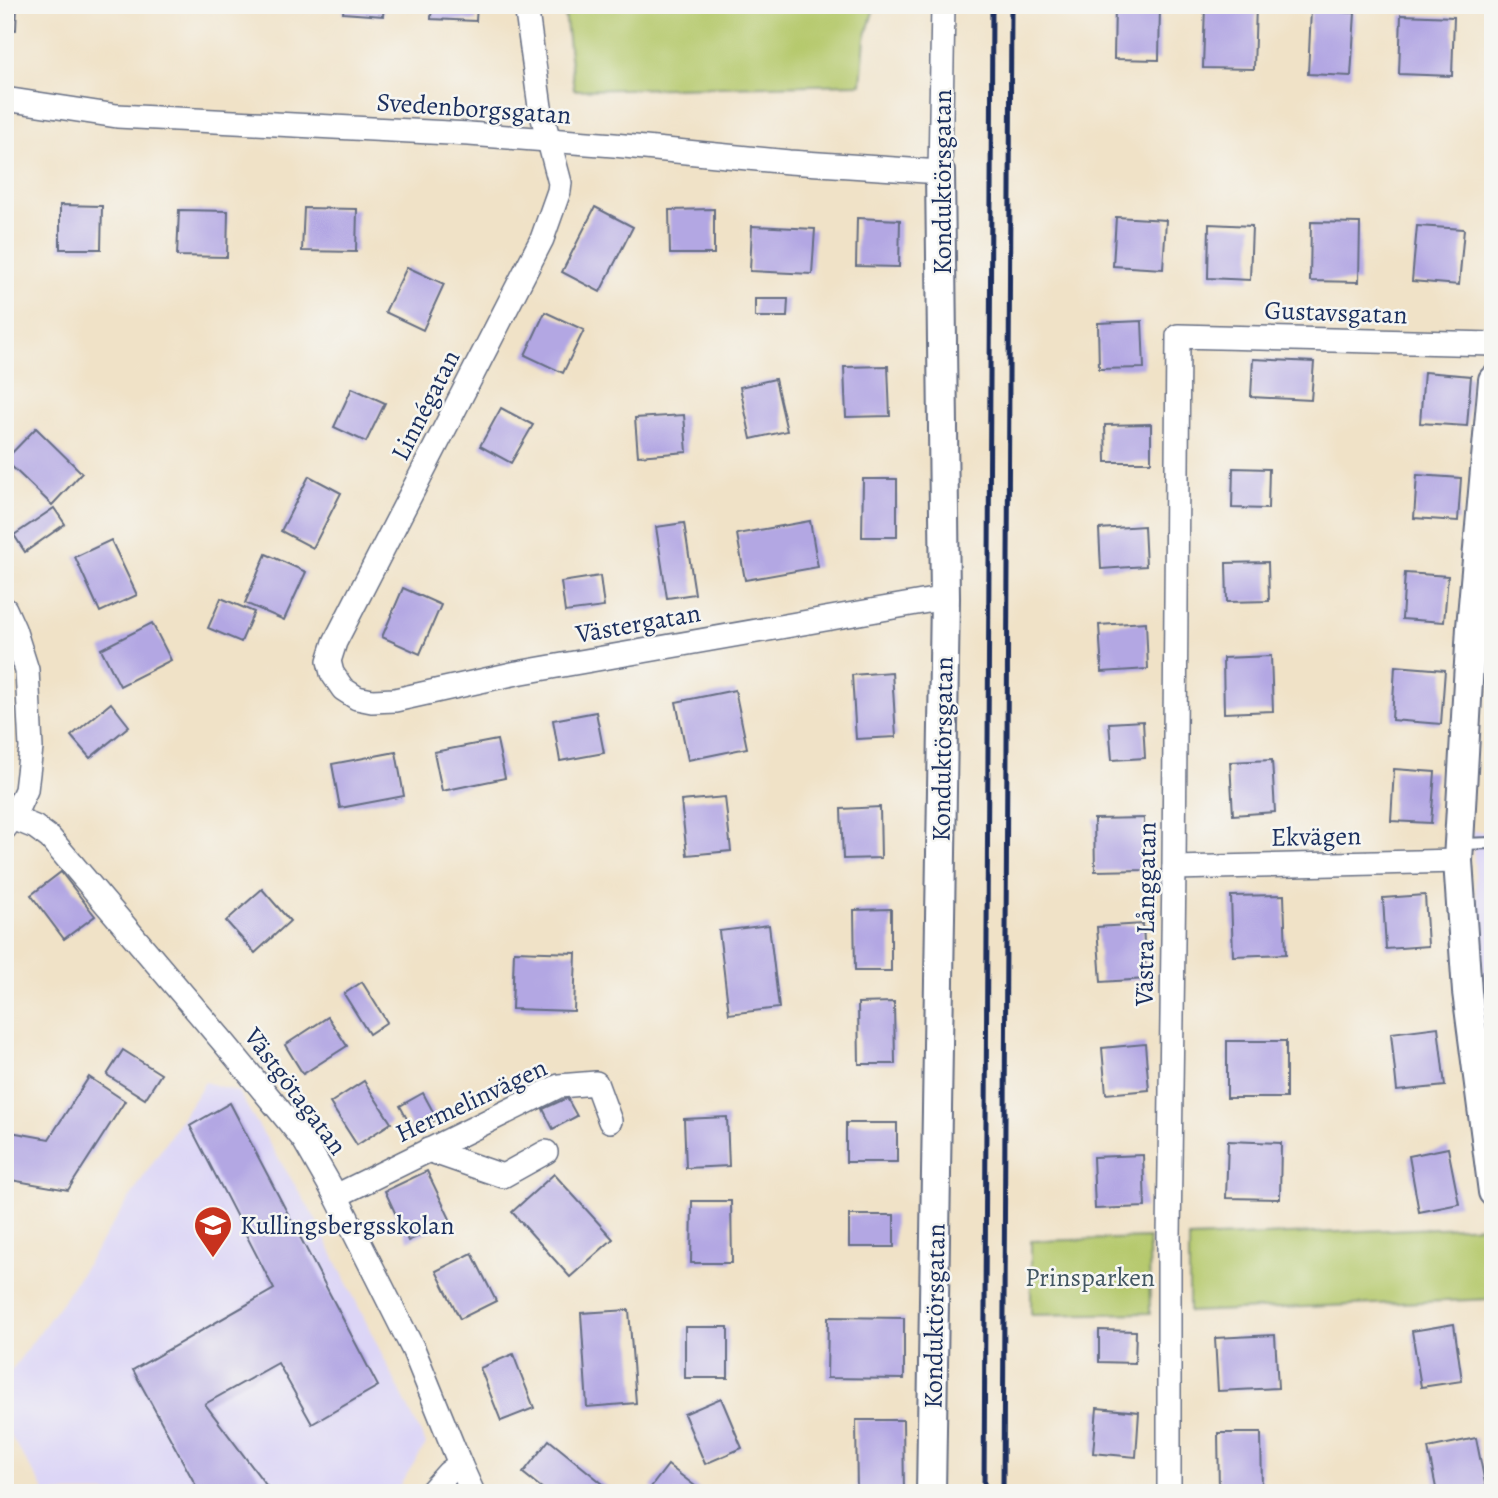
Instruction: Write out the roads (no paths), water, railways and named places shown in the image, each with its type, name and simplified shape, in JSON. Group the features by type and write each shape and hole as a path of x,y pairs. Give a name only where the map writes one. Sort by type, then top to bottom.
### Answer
{"street":[{"name":"Linnégatan","path":"343,689 332,673 329,661 335,642 542,239 559,191 560,183 540,107 526,5"},
{"name":"Konduktörsgatan","path":"931,1493 945,598 940,172 943,5"},
{"name":"Svedenborgsgatan","path":"5,99 117,116 469,134 789,162 940,172"},
{"name":"Gustavsgatan","path":"1178,336 1493,345"},
{"name":"Västra Långgatan","path":"1170,1493 1169,1238 1178,336"},
{"path":"1493,380 1482,628 1459,853 1467,992 1493,1192"},
{"name":"Västergatan","path":"343,689 358,698 372,701 395,700 517,673 945,598"},
{"path":"5,609 27,670 31,748 26,790 9,823"},
{"name":"Västgötagatan","path":"9,823 35,827 50,838 304,1140 336,1196 414,1351 473,1493"},
{"name":"Ekvägen","path":"1174,868 1459,853"},
{"name":"Hermelinvägen","path":"336,1196 559,1086 596,1083 610,1121"},
{"path":"428,1150 503,1176 546,1152"},
{"path":"430,1493 460,1464"}],"lane":[{"path":"1459,853 1493,843"}],"railway":[{"path":"984,1493 992,5"},
{"path":"1003,1493 1011,5"}],"place":[{"name":"Kullingsbergsskolan","path":"213,1259"}],"park label":[{"name":"Prinsparken","path":"1090,1277"}]}
